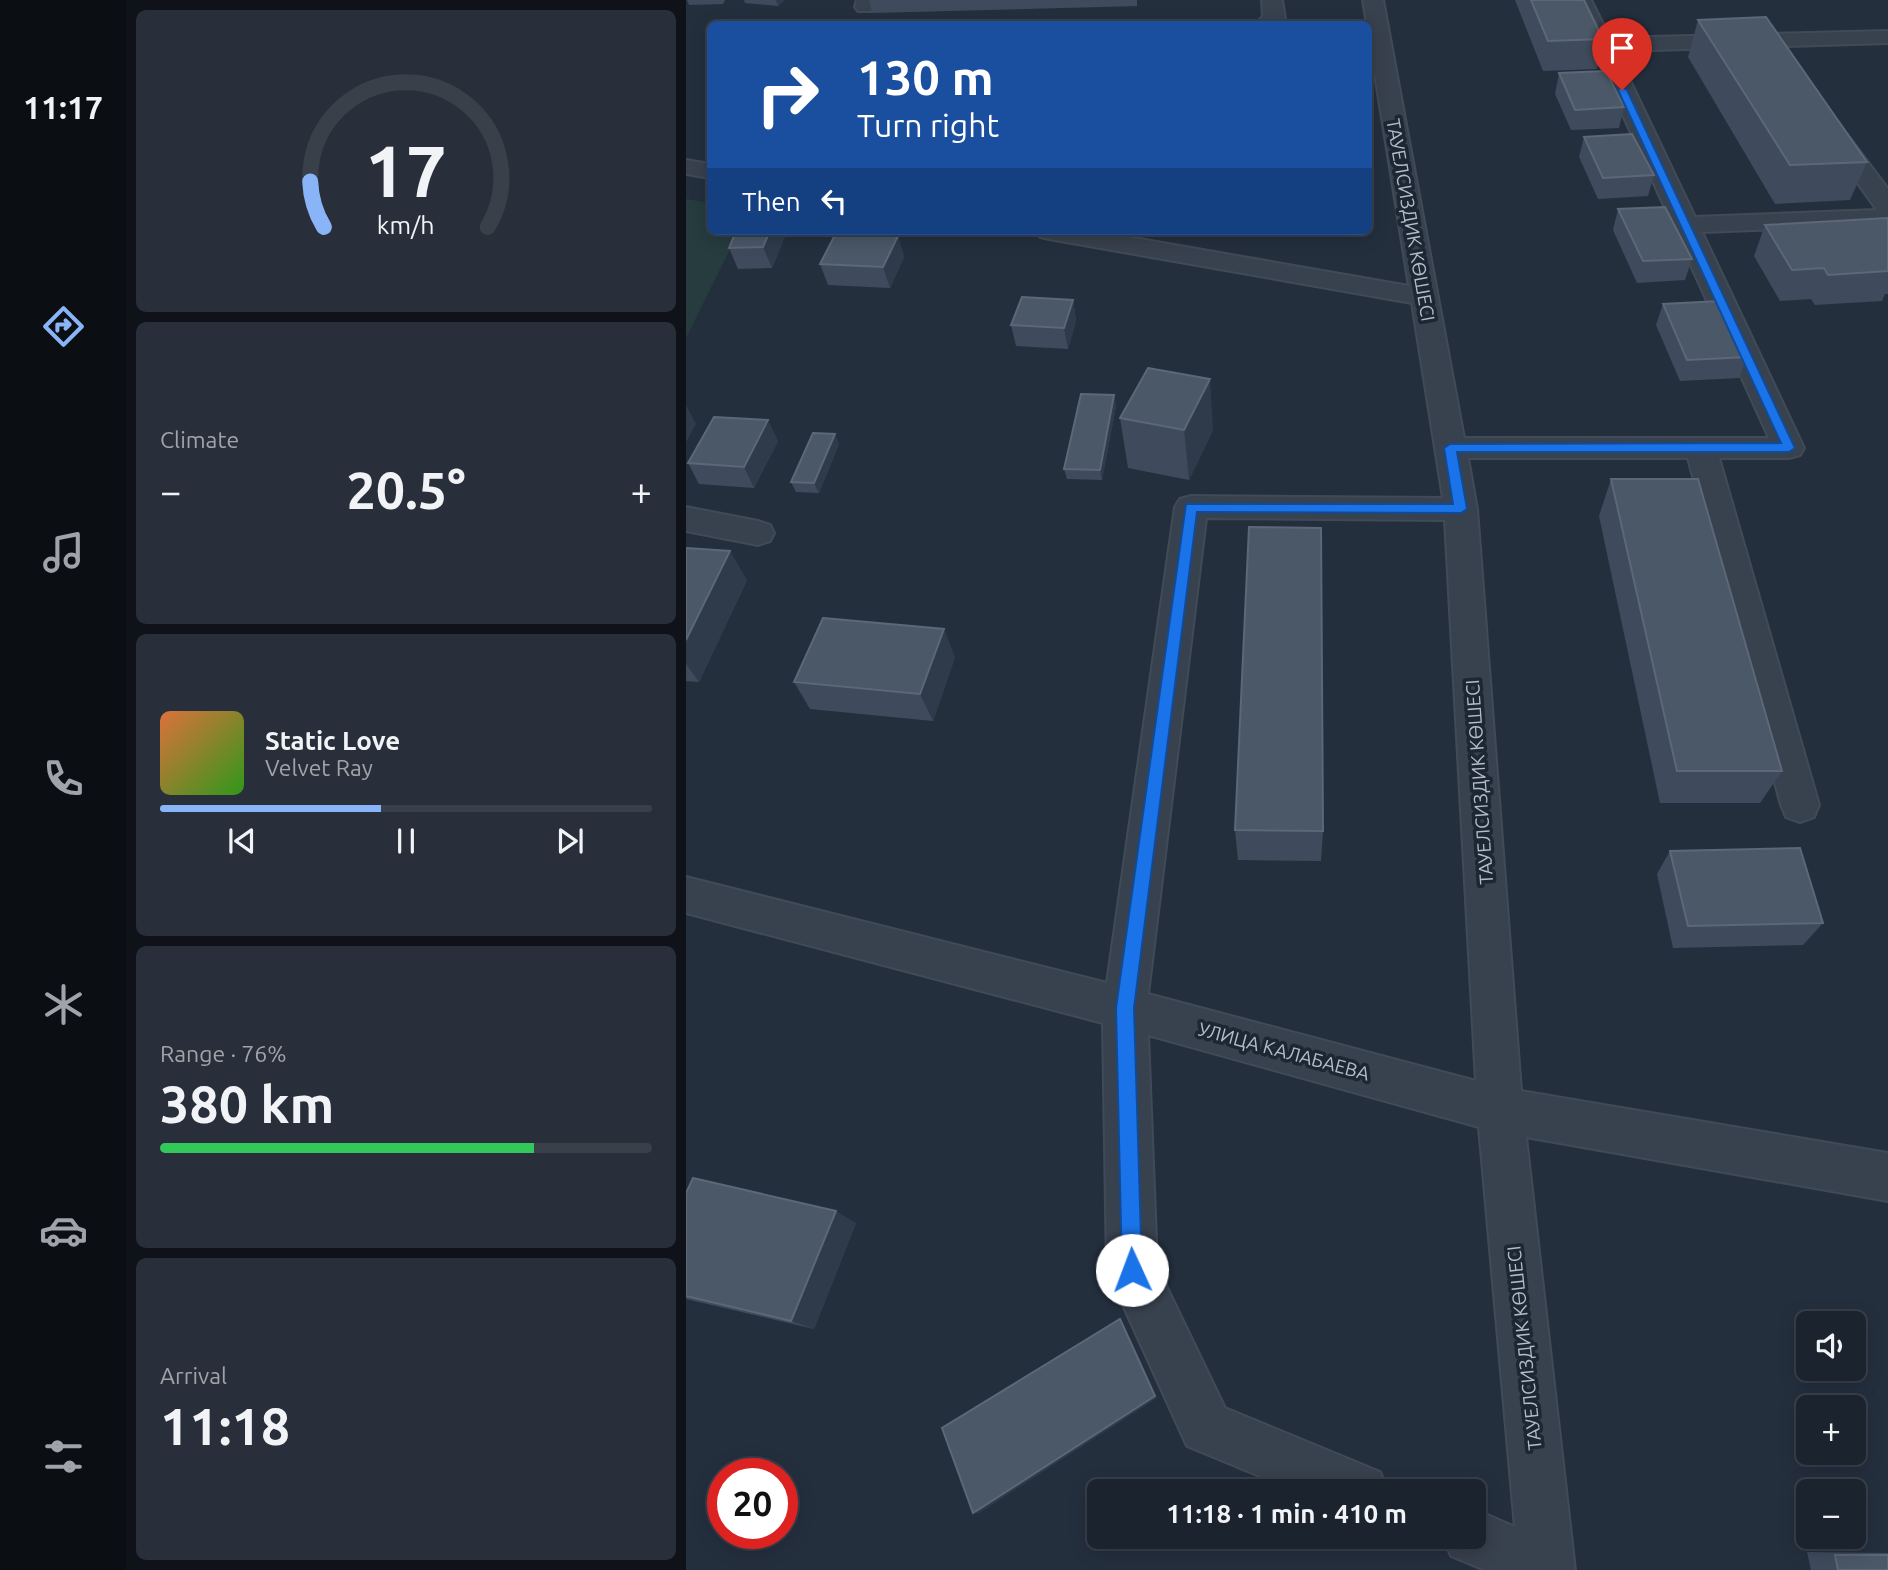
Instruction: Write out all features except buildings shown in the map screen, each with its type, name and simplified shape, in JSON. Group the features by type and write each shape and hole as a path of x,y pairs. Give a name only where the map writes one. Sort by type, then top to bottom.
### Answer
{"street":[{"path":"1270,21 1274,18 1272,0"},
{"name":"ТАУЕЛСИЗДИК КӨШЕСІ","path":"1373,0 1461,509 1500,1110 1547,1569"},
{"path":"1450,448 1789,448 1581,0"},
{"path":"1602,45 1888,37"},
{"path":"1765,40 1782,63"},
{"path":"1814,107 1888,207"},
{"path":"686,167 707,170"},
{"path":"1685,225 1888,217"},
{"path":"1072,235 1424,297"},
{"path":"1701,448 1800,805"},
{"path":"1332,1479 1206,1427 1132,1270 1125,1008 1191,507 1461,509"},
{"path":"686,519 758,533"},
{"name":"УЛИЦА КАЛАБАЕВА","path":"686,895 1125,1008 1500,1110 1888,1177"},
{"path":"1486,1543 1547,1569"}],"green space":[{"path":"686,199 707,202 707,235 737,235 686,338"}],"route":[{"path":"1132,1270 1125,1008 1191,507 1461,509 1450,448 1789,448 1622,90"}]}
